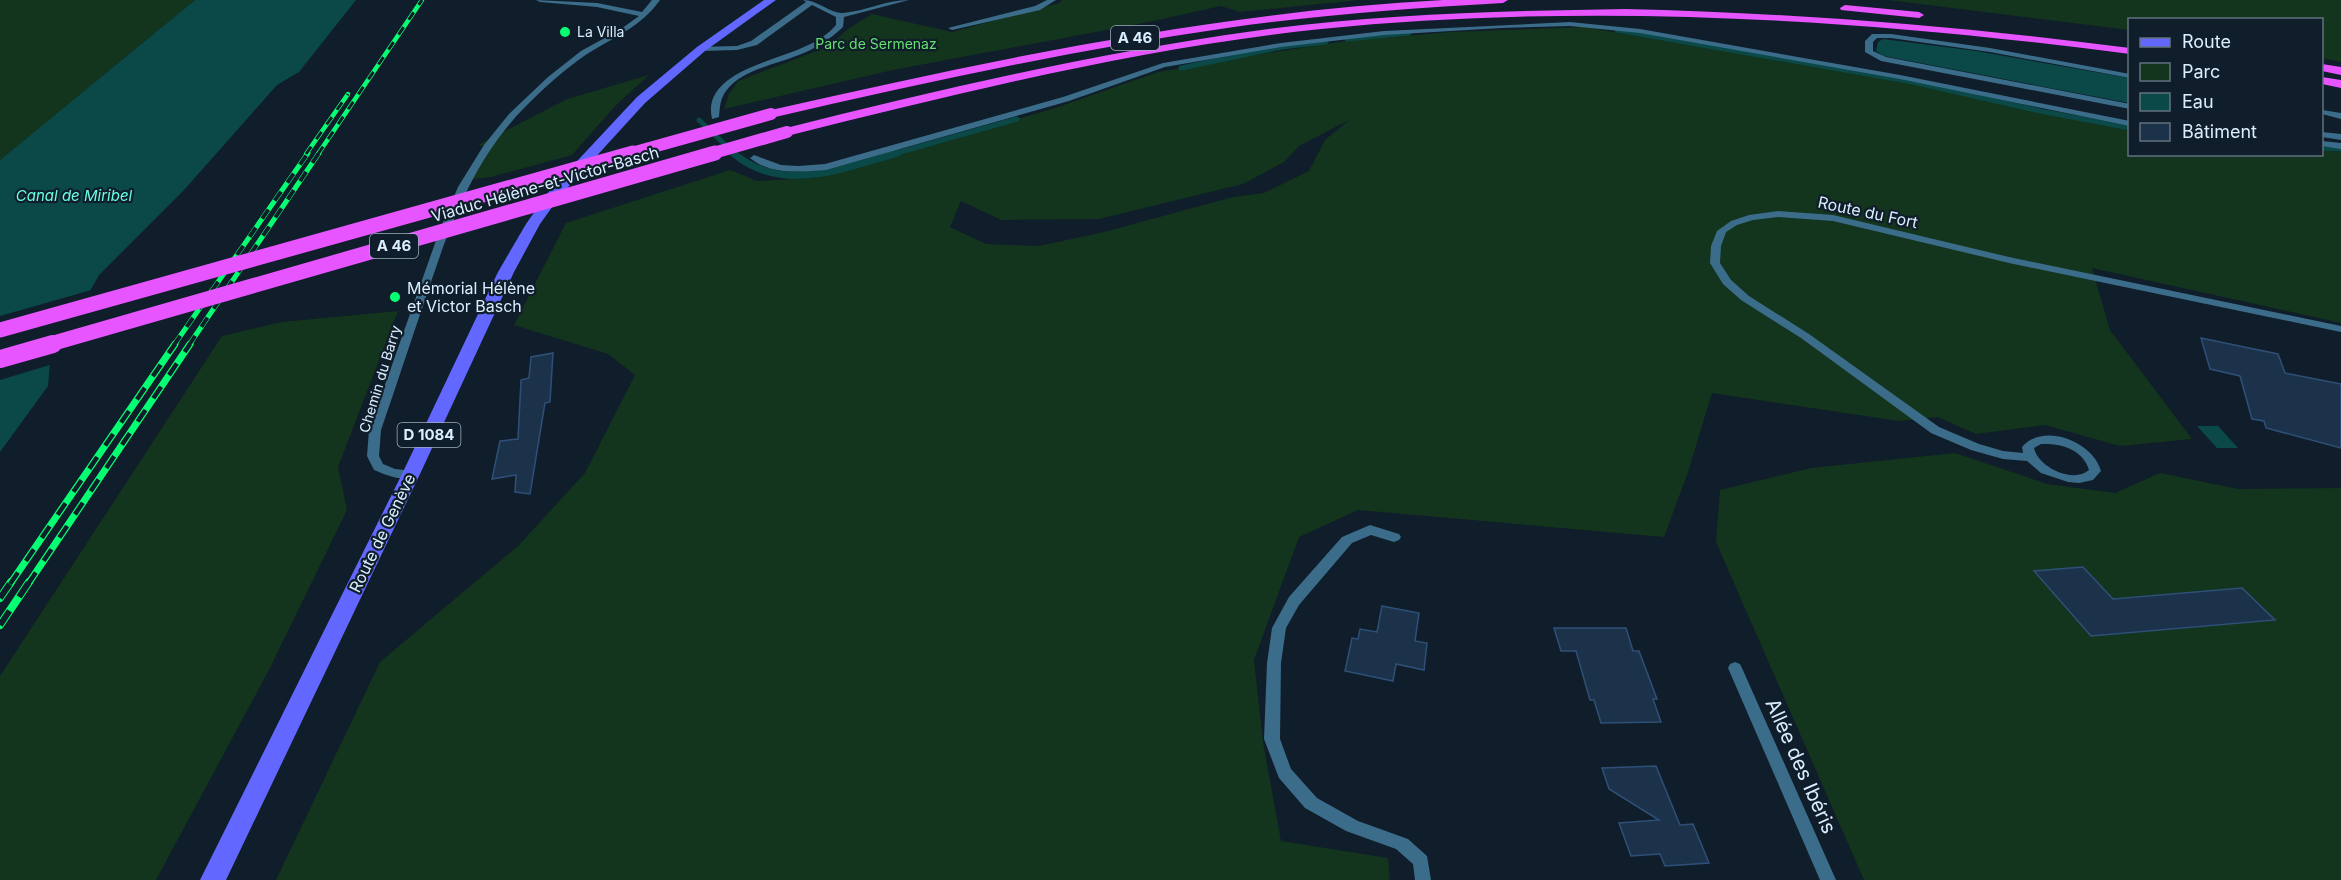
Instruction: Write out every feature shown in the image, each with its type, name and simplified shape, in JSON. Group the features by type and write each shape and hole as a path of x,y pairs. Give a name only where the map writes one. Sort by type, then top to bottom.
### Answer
{"highway":[{"name":"Viaduc Hélène-et-Victor-Basch","path":"0,330 771,114 982,67 1196,28 1278,16 1376,7 1503,0"},
{"path":"1834,7 2058,30"},
{"name":"Viaduc Hélène-et-Victor-Basch","path":"0,359 788,132 1019,77 1134,55 1318,27 1414,18 1599,11 1751,15 1908,26 2128,51"},
{"path":"2323,68 2341,71"},
{"path":"2323,81 2341,84"}],"main road":[{"name":"Route de Genève","path":"213,880 411,474 506,272 533,224 555,193 641,100 707,44 771,0"}],"street":[{"path":"540,0 597,5 644,15"},
{"name":"Chemin du Barry","path":"411,474 393,473 378,467 373,456 375,430 430,267 465,182 502,126 532,96 566,66 615,37 644,15 656,0"},
{"path":"707,44 737,48 754,43 809,1 840,16 905,0"},
{"path":"952,28 1037,8 1052,0"},
{"path":"715,117 714,105 722,88 738,76 805,50 830,36 840,25 840,16"},
{"path":"754,158 771,167 801,170 826,167 1066,99 1163,65 1281,45 1384,33 1570,24 1640,31 1900,77 2128,124"},
{"path":"2128,76 1990,50 1891,36 1875,36 1869,41 1869,52 1884,59 2128,107"},
{"path":"2323,112 2341,116"},
{"path":"2323,135 2341,137"},
{"path":"2323,144 2341,146"},
{"name":"Route du Fort","path":"2030,457 2002,455 1935,430 1805,336 1745,298 1727,282 1715,263 1716,246 1722,231 1734,223 1752,217 1778,214 1833,218 2009,260 2341,329"},
{"path":"2046,440 2056,441 2084,452 2095,465 2095,471 2086,478 2066,478 2045,470 2030,457 2028,447 2032,443 2046,440"},
{"path":"1394,537 1370,530 1347,540 1294,601 1280,628 1274,663 1272,739 1285,773 1311,803 1352,826 1402,844 1421,861 1423,880"},
{"name":"Allée des Ibéris","path":"1735,668 1828,880"}],"green space":[{"path":"0,0 195,0 0,160"},
{"name":"Parc de Sermenaz","path":"1062,0 1359,0 1240,12 1221,6 1149,22 893,70 724,109 729,94 738,81 827,47 848,29 872,14 952,32 1059,3"},
{"path":"1888,0 2341,0 2341,62 2323,58 2323,18 2128,18 2128,30"},
{"path":"1584,27 1899,81 2100,125 2128,128 2128,156 2323,156 2323,150 2341,152 2341,323 2092,268 2110,330 2192,439 2120,446 2045,425 1976,434 1938,417 1899,421 1712,393 1688,472 1664,537 1358,510 1299,537 1254,660 1263,742 1281,841 1388,858 1390,880 276,880 380,662 518,546 585,473 635,375 608,354 514,325 566,223 730,170 757,181 815,178 1055,108 1158,72 1346,41 1451,32","holes":["1349,120 1325,140 1309,171 1264,193 1233,197 1104,232 1039,246 986,244 950,227 961,201 1001,220 1099,219 1243,184 1284,162 1299,146"]},
{"path":"649,75 616,105 572,155 491,177 472,179 491,147 478,145 567,99"},
{"path":"398,311 338,467 347,510 270,668 156,880 0,880 0,676 222,336 282,322"},
{"path":"1955,453 2047,484 2115,493 2160,473 2238,489 2341,488 2341,880 1864,880 1716,542 1720,490 1811,468"}],"water":[{"name":"Canal de Miribel","path":"195,0 356,0 299,72 277,85 184,190 99,275 50,362 48,386 0,452 0,160"},
{"path":"1883,39 1976,51 2128,78 2128,103 1884,56 1876,51 1878,42"},
{"path":"2197,426 2218,426 2238,448 2217,448"}],"pier":[{"path":"95,289 53,364 0,380 0,316"}],"building":[{"path":"2201,338 2278,354 2285,373 2341,384 2341,448 2266,428 2264,421 2252,419 2240,376 2210,369"},
{"path":"553,353 550,402 545,403 530,494 515,492 516,475 492,479 500,441 518,439 521,380 529,378 531,357"},
{"path":"2083,567 2113,599 2242,588 2275,620 2091,636 2034,571"},
{"path":"1382,606 1419,613 1415,641 1427,643 1424,670 1396,664 1393,681 1345,671 1352,638 1358,639 1360,629 1377,632"},
{"path":"1554,628 1626,628 1633,651 1639,651 1657,699 1653,699 1661,722 1601,723 1594,700 1590,700 1576,651 1561,651"},
{"path":"1656,766 1680,825 1693,824 1709,863 1665,866 1660,854 1631,856 1619,823 1659,820 1609,789 1602,768"}],"waterway":[{"path":"1617,30 1913,82 2040,111 2128,128"},
{"path":"1347,39 1409,33"},
{"path":"1181,68 1282,47 1326,42"},
{"path":"893,154 1017,119"},
{"path":"699,120 735,154"},
{"path":"2323,148 2341,149"},
{"path":"733,153 752,166 772,173 792,175 834,171 898,153"}],"railway":[{"path":"318,154 422,0"},
{"path":"306,154 348,94"},
{"path":"174,345 308,153"},
{"path":"189,345 319,153"},
{"path":"10,584 175,344"},
{"path":"28,584 190,344"},
{"path":"0,598 11,582"},
{"path":"0,625 29,582"}],"place":[{"name":"La Villa","path":"565,32"},
{"name":"Mémorial Hélène et Victor Basch","path":"395,297"}]}
